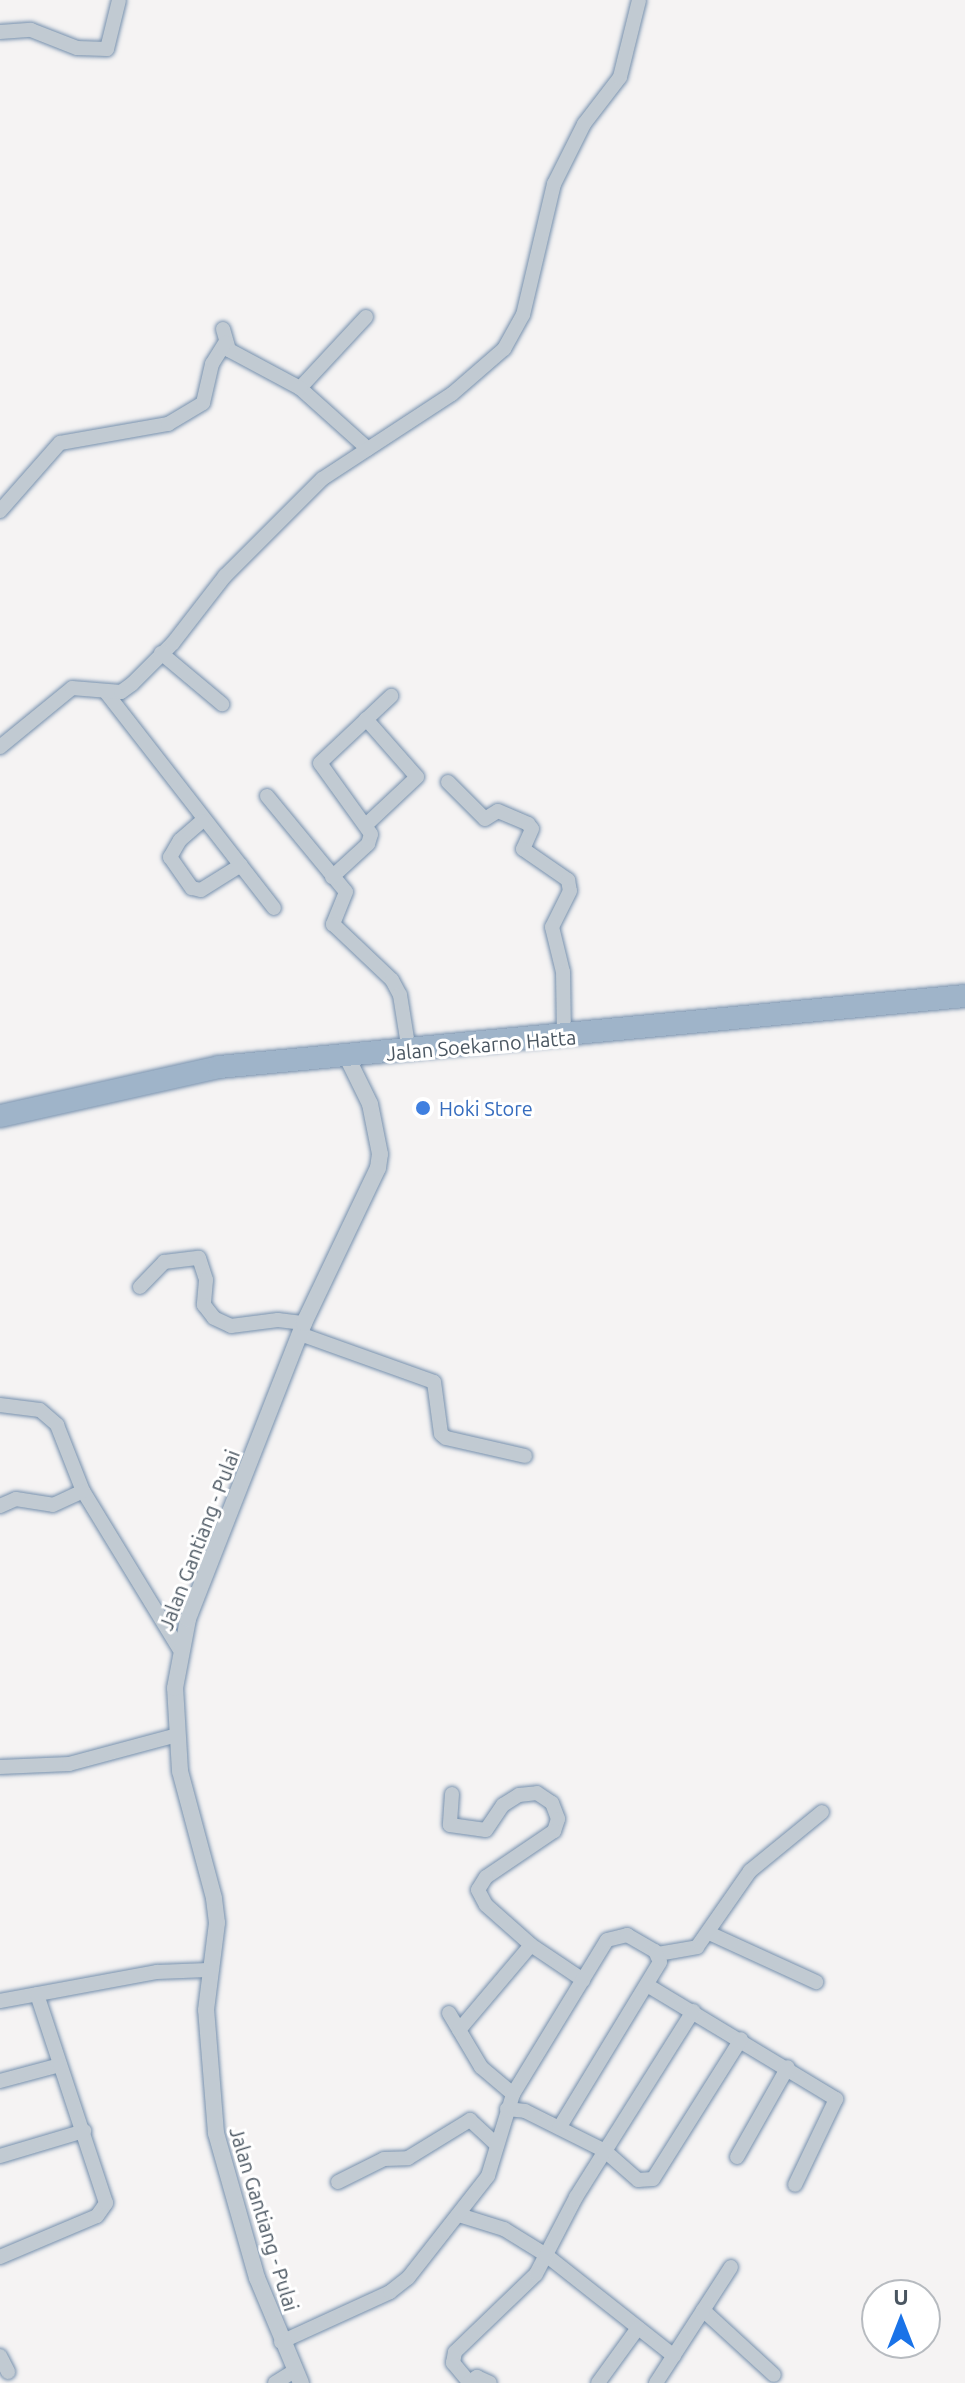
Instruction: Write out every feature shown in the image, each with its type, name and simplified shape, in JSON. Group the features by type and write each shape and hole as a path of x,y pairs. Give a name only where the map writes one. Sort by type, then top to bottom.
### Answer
{"highway":[{"name":"Jalan Soekarno Hatta","path":"0,1116 219,1067 564,1037 965,996"}],"street":[{"path":"0,32 31,30 77,48 107,49 119,0"},
{"path":"0,747 72,688 121,692 161,653 253,546 322,479 452,394 515,335 554,184 584,124 620,77 639,0"},
{"path":"300,388 366,317"},
{"path":"0,511 60,443 168,424 203,403 212,364 224,336 300,388 368,449"},
{"path":"161,653 222,704"},
{"path":"105,691 169,772 202,821 274,908"},
{"path":"332,877 368,844 368,823 320,763 391,696"},
{"path":"366,719 417,777 368,823"},
{"path":"448,782 485,819 498,811 528,824 532,829 523,849 568,880 570,891 552,927 563,972 564,1037"},
{"path":"267,796 347,898 333,924 392,980 400,995 409,1051"},
{"path":"202,821 176,844 170,857 192,888 201,890 241,865"},
{"name":"Jalan Gantiang - Pulai","path":"298,2377 281,2342 216,2133 207,2074 208,1970 217,1923 214,1898 193,1829 177,1735 179,1648 302,1328 380,1154 370,1104 347,1057"},
{"path":"140,1287 164,1262 199,1258 206,1280 204,1305 214,1318 231,1326 278,1320 434,1382 441,1434 446,1438 525,1456"},
{"path":"0,1405 29,1406 49,1417 83,1491 179,1648"},
{"path":"0,1506 16,1499 53,1505 83,1491"},
{"path":"0,1767 69,1764 177,1735"},
{"path":"452,1794 450,1825 486,1830 503,1805 519,1795 537,1793 552,1803 558,1819 554,1831 486,1877 478,1890 486,1905 531,1945 583,1980"},
{"path":"281,2342 398,2287 459,2215 488,2176 513,2094 607,1940 619,1933 658,1954 691,1951 709,1933 750,1871 822,1812"},
{"path":"709,1933 816,1982"},
{"path":"459,2030 531,1945"},
{"path":"559,2128 647,1985 660,1962 658,1954"},
{"path":"0,2001 157,1972 208,1970"},
{"path":"647,1985 788,2067 836,2099 795,2185"},
{"path":"0,2257 103,2210 106,2195 37,1994"},
{"path":"490,2383 477,2377 468,2383 453,2363 455,2352 529,2284 605,2151 693,2011"},
{"path":"449,2013 481,2067 513,2094"},
{"path":"507,2109 559,2128 605,2151 638,2180 653,2179 741,2039"},
{"path":"0,2081 60,2065"},
{"path":"737,2157 788,2067"},
{"path":"338,2182 384,2159 408,2158 470,2120 497,2145"},
{"path":"0,2156 84,2131"},
{"path":"459,2215 504,2229 546,2255 674,2356"},
{"path":"656,2383 731,2267"},
{"path":"703,2310 774,2375"},
{"path":"598,2383 638,2328"},
{"path":"0,2356 8,2372"},
{"path":"275,2383 298,2377"}],"place":[{"name":"Hoki Store","path":"423,1108"}]}
